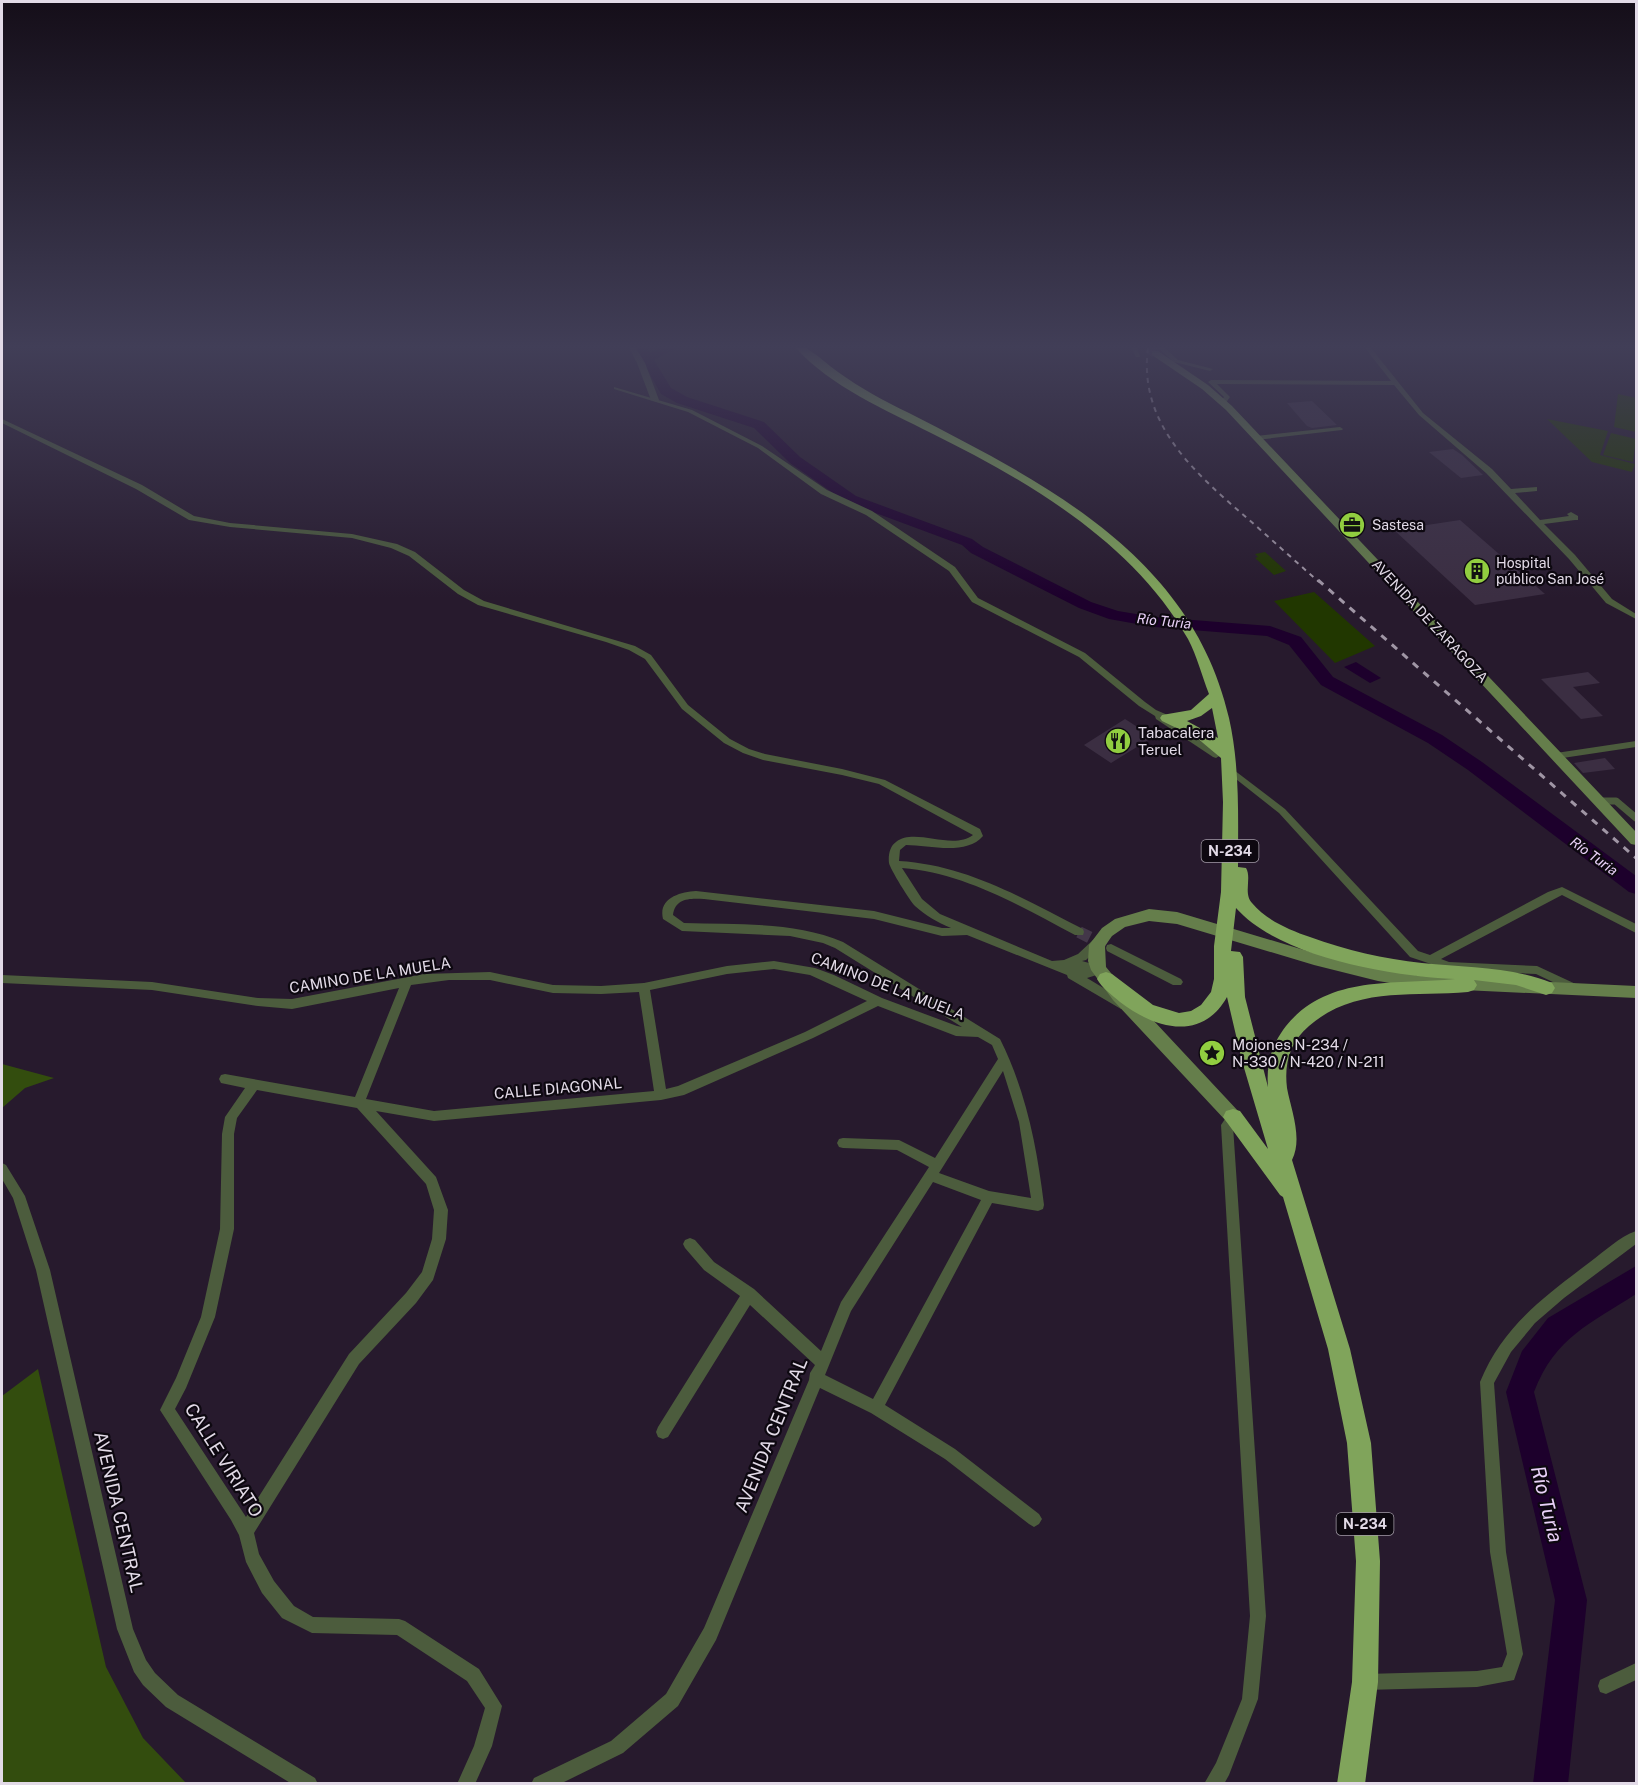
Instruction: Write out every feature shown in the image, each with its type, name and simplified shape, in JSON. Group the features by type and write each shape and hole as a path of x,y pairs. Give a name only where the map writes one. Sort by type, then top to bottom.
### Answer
{"highway":[{"name":"N-234","path":"937,431 1023,477 1066,504 1100,529 1135,561 1178,613 1195,641 1216,694 1234,767 1228,905 1236,997 1251,1061 1339,1349 1359,1443 1368,1561 1365,1682 1351,1784"},
{"path":"1160,715 1178,718 1197,713 1208,706 1216,694"},
{"path":"1160,715 1214,743 1224,751 1234,767"},
{"path":"1231,796 1239,845 1241,902 1252,915 1283,934 1372,962 1420,970 1522,978 1546,988"},
{"path":"1102,975 1128,1000 1155,1015 1186,1019 1204,1012 1212,1005 1223,984 1222,951 1228,905"},
{"path":"1283,1164 1287,1144 1277,1088 1277,1065 1284,1044 1302,1020 1332,1000 1359,991 1440,989 1468,985"},
{"path":"1233,1117 1295,1200"}],"main road":[{"name":"AVENIDA DE ZARAGOZA","path":"1250,431 1636,840"},
{"path":"1233,1117 1102,975 1096,953 1120,923 1137,916 1162,915 1378,975 1421,982 1636,992"}],"street":[{"path":"24,431 140,487 192,518 230,525 352,536 394,546 412,554 461,592 482,603 609,640 640,653 659,670 685,707 727,741 763,757 882,782 976,831 978,836 964,844 905,841 898,844 894,850 894,864 918,902 936,916 966,931 1058,966 1084,975 1102,975"},
{"path":"729,431 750,442 824,492 869,513 952,569 975,600 1082,655 1183,735 1216,755"},
{"path":"1256,438 1319,431"},
{"path":"1442,431 1481,464 1572,557 1609,601 1636,617"},
{"path":"1508,492 1534,489"},
{"path":"1538,522 1575,518 1571,514"},
{"path":"1556,756 1636,744"},
{"path":"1234,767 1282,811 1414,954 1449,966 1537,970 1580,989"},
{"path":"1599,801 1605,799 1622,802 1636,818"},
{"path":"894,864 913,864 956,874 992,888 1079,932"},
{"path":"1430,960 1562,891 1636,929"},
{"path":"843,1143 899,1145 933,1170 989,1197 1038,1205 1034,1164 1022,1107 1005,1059 996,1042 855,953 825,939 790,932 682,927 670,920 667,911 672,900 695,894 874,915 942,932 966,931"},
{"path":"1058,966 1082,957 1106,943 1177,982"},
{"name":"CAMINO DE LA MUELA","path":"2,978 152,986 258,1002 292,1004 441,976 476,975 553,989 644,987 727,970 774,965 811,971 878,1001 956,1031 980,1032"},
{"path":"1058,966 1101,991 1140,1018"},
{"path":"246,1532 354,1359 411,1298 428,1275 439,1239 441,1210 431,1181 359,1101 407,981"},
{"path":"644,987 661,1095"},
{"name":"CALLE DIAGONAL","path":"225,1079 434,1116 661,1095 680,1091 809,1035 878,1001"},
{"name":"AVENIDA CENTRAL","path":"540,1784 617,1747 672,1700 710,1634 846,1307 1005,1059"},
{"name":"CALLE VIRIATO","path":"254,1084 231,1117 228,1134 227,1229 208,1317 181,1383 167,1410 246,1532 252,1556 268,1587 288,1612 312,1625 399,1627 473,1675 494,1706 482,1752 466,1784"},
{"path":"1213,1784 1223,1769 1250,1699 1258,1616 1227,1125 1233,1117"},
{"name":"AVENIDA CENTRAL","path":"2,1169 19,1196 43,1270 125,1629 132,1651 149,1679 172,1701 309,1784"},
{"path":"876,1408 989,1197"},
{"path":"1365,1682 1477,1679 1508,1674 1515,1654 1498,1552 1487,1382 1497,1358 1520,1327 1549,1300 1636,1237"},
{"path":"690,1244 709,1266 749,1294 822,1362"},
{"path":"663,1432 749,1294"},
{"path":"815,1378 876,1408 950,1454 1034,1520"},
{"path":"1606,1686 1636,1671"}],"green space":[{"path":"1560,431 1608,431 1600,455 1635,464 1632,472 1592,462"},
{"path":"1611,433 1636,439 1633,462 1603,455"},
{"path":"1265,552 1286,571 1274,575 1255,558 1258,557 1255,554"},
{"path":"1314,592 1375,646 1335,663 1274,601"},
{"path":"2,1064 54,1078 25,1088 2,1108"},
{"path":"38,1369 106,1667 143,1738 186,1783 2,1783 2,1396"}],"shaded area":[{"path":"1356,662 1381,678 1370,683 1344,667"}],"building":[{"path":"1453,449 1483,475 1461,478 1429,452"},
{"name":"Hospital público San José","path":"1460,520 1545,594 1475,605 1394,530"},
{"path":"1588,672 1600,683 1573,687 1603,716 1581,719 1541,679"},
{"name":"Tabacalera Teruel","path":"1125,719 1153,737 1111,763 1084,745"},
{"path":"1605,758 1615,769 1583,773 1574,763"}],"waterway":[{"name":"Río Turia","path":"765,431 795,460 851,499 967,542 977,550 1085,605 1115,615 1154,622 1270,631 1295,641 1327,681 1435,739 1475,766 1636,887"},
{"name":"Río Turia","path":"1550,1784 1571,1600 1520,1392 1532,1361 1558,1328 1636,1279"}],"tunnel":[{"path":"1079,932 1111,948"}],"railway":[{"path":"1166,431 1174,445 1208,483 1319,582"},
{"path":"1318,580 1636,858"}],"place":[{"name":"Sastesa","path":"1352,525"},
{"name":"Hospital público San José","path":"1477,571"},
{"name":"Tabacalera Teruel","path":"1118,741"},
{"name":"Mojones N-234 / N-330 / N-420 / N-211","path":"1212,1053"}]}
